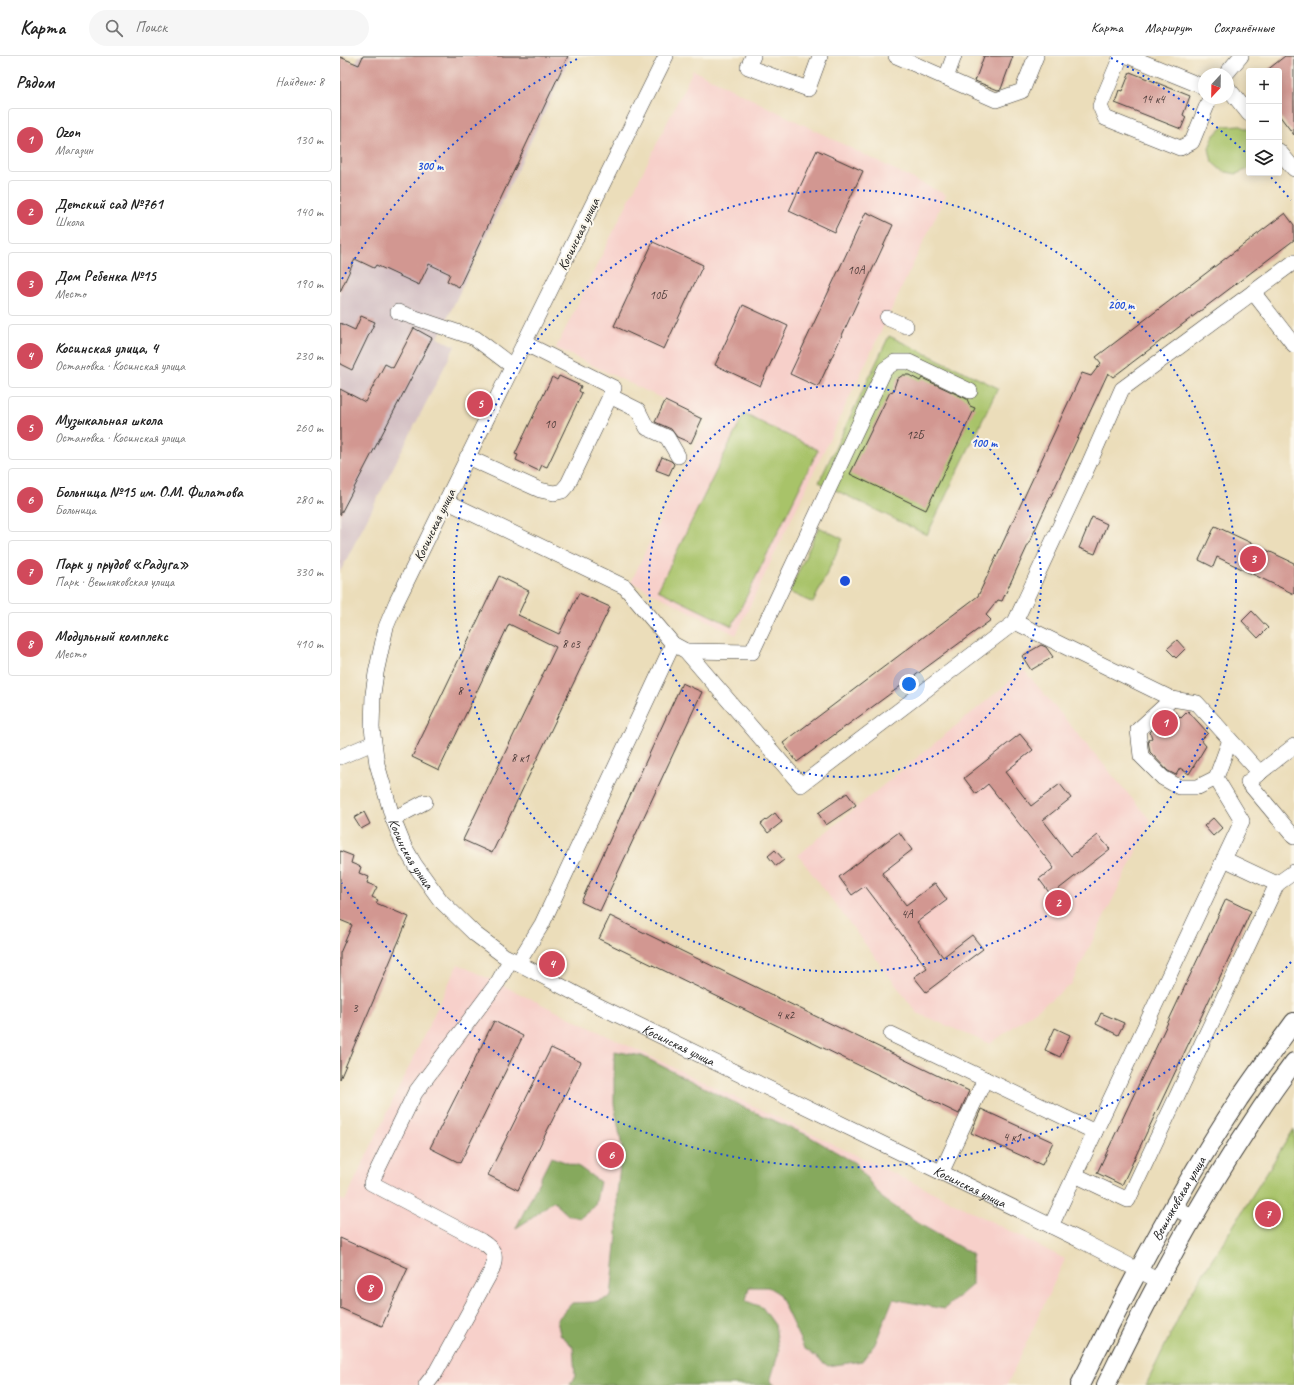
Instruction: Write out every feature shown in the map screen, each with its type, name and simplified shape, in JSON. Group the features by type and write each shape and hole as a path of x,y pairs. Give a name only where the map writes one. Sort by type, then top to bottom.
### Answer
{"main road":[{"name":"Вешняковская улица","path":"1080,1385 1138,1270 1179,1197 1239,1100 1294,1022"},
{"name":"Вешняковская улица","path":"1106,1385 1159,1281 1199,1209 1254,1119 1294,1062"}],"street":[{"name":"Косинская улица","path":"666,56 467,457 396,603 386,627 379,654 373,694 372,728 373,743 382,783 393,819 404,846 415,866 441,901 475,934 514,961 595,1004 1051,1226 1159,1281"},
{"path":"752,56 748,67 808,89 820,56"},
{"path":"896,56 996,100 1022,91 1036,56"},
{"path":"946,78 954,56"},
{"path":"1121,56 1100,106 1105,118 1180,148 1192,142 1208,104"},
{"path":"1128,56 1198,85"},
{"path":"1231,68 1241,56"},
{"path":"1234,95 1246,110"},
{"path":"1282,155 1294,169"},
{"path":"446,501 625,587 801,785 1015,622 1088,466 1122,389 1294,262"},
{"path":"1253,292 1294,346"},
{"path":"398,312 475,338 512,366"},
{"path":"887,318 906,326"},
{"path":"467,457 540,490 554,493 562,491 568,484 614,388 524,343"},
{"path":"679,648 752,652 885,369 895,362 909,362 970,391"},
{"path":"610,396 638,410 647,428 667,437 678,456"},
{"path":"1015,622 1172,699 1197,703 1260,773"},
{"path":"426,1385 436,1372 489,1276 496,1258 492,1248 481,1241 371,1183 415,1093 542,924 679,648"},
{"path":"1172,699 1138,730 1141,756 1163,778 1179,787 1198,787 1216,778 1230,740"},
{"path":"340,757 373,743"},
{"path":"1294,746 1248,782 1294,837"},
{"path":"1051,1226 1242,820 1216,778"},
{"path":"393,819 426,802"},
{"path":"1224,859 1277,884"},
{"path":"1075,1176 1128,1200 1277,884 1294,872"},
{"path":"891,1034 1095,1132"},
{"path":"941,1173 985,1079"},
{"path":"1179,1197 1178,1206 1183,1213 1192,1214 1199,1209"}],"shaded area":[{"path":"359,56 571,56 438,338 455,346 340,572 340,97"},
{"path":"693,70 946,195 736,635 631,582 707,420 556,348"},
{"path":"1024,670 1151,821 1071,985 990,1044 917,1013 798,855"},
{"path":"458,964 939,1195 1065,1259 1007,1385 340,1385 340,1199 345,1201"}],"green space":[{"path":"1239,125 1246,128 1246,170 1236,174 1222,171 1212,162 1209,148 1214,135 1225,126"},
{"path":"889,336 998,388 927,535 819,482"},
{"path":"744,414 818,450 732,626 658,590"},
{"path":"819,527 843,539 813,603 789,592"},
{"path":"614,1051 642,1056 745,1108 807,1135 855,1163 882,1198 923,1226 972,1254 972,1285 944,1309 893,1299 875,1344 862,1361 828,1366 804,1348 778,1293 768,1287 749,1287 746,1301 762,1307 775,1325 779,1351 770,1382 775,1385 570,1385 575,1375 573,1347 560,1334 557,1320 572,1303 593,1302 611,1297 617,1235 617,1194 622,1147 614,1104"},
{"path":"1294,1129 1294,1385 1146,1385 1188,1298"},
{"path":"551,1157 579,1167 600,1182 595,1206 580,1218 568,1215 553,1201 532,1218 516,1228"}],"building":[{"path":"363,56 568,56 459,287 447,281 450,274 429,264 419,285 376,265 374,268 355,259 340,292 340,57 359,65"},
{"path":"984,56 1013,56 1001,89 998,90 975,81"},
{"path":"1285,56 1294,56 1294,135 1282,119 1282,68 1270,68"},
{"path":"1130,72 1190,96 1183,115 1186,117 1181,129 1115,103 1119,91 1122,92"},
{"path":"817,150 863,171 834,232 789,211"},
{"path":"866,212 893,225 818,387 790,374"},
{"path":"1285,213 1294,225 1294,240 1113,377 1108,373 1002,601 998,600 986,615 991,620 797,762 783,743 978,596 1082,373 1091,376 1101,363 1096,357"},
{"path":"653,242 703,265 664,349 614,326"},
{"path":"743,305 788,326 760,386 715,365"},
{"path":"361,316 375,322 352,370 340,364 340,323 355,330"},
{"path":"414,328 432,338 340,515 340,389 365,402 385,364 393,368"},
{"path":"903,375 909,375 920,381 922,378 967,399 970,406 975,408 926,510 850,474 890,392 893,391 897,379"},
{"path":"559,376 581,386 579,391 582,393 547,467 542,465 539,471 516,460 518,455 515,454 552,377 557,380"},
{"path":"665,401 702,419 691,443 677,437 671,429 655,422"},
{"path":"662,457 674,464 669,475 656,470"},
{"path":"1092,517 1107,524 1095,554 1079,548"},
{"path":"1215,526 1294,563 1294,594 1217,557 1213,567 1199,560"},
{"path":"499,576 529,591 518,615 559,634 579,593 610,607 492,853 463,840 556,647 509,624 439,770 412,757"},
{"path":"1252,611 1268,628 1258,638 1242,621"},
{"path":"1177,640 1185,649 1176,658 1167,649"},
{"path":"1041,645 1046,647 1053,657 1031,670 1022,656"},
{"path":"682,683 702,692 600,911 581,902"},
{"path":"1188,711 1208,733 1201,740 1206,746 1189,774 1180,768 1176,775 1168,771 1150,752 1148,740 1152,738 1150,732 1161,721 1175,712 1181,718"},
{"path":"1020,734 1033,750 1005,772 1031,806 1060,784 1071,798 1043,820 1071,856 1098,835 1110,849 1051,895 1039,879 1054,868 988,784 976,794 964,778"},
{"path":"847,793 856,805 826,825 818,813"},
{"path":"364,812 370,824 361,829 354,818"},
{"path":"775,813 782,822 768,833 761,824"},
{"path":"1213,818 1222,828 1213,836 1204,826"},
{"path":"899,832 912,850 882,873 906,905 935,883 947,900 917,922 943,957 972,935 983,949 926,992 914,977 927,968 865,886 852,895 839,877"},
{"path":"775,850 784,860 776,866 768,856"},
{"path":"340,851 353,856 351,863 361,867 359,873 369,877 367,883 377,887 372,897 378,900 376,903 409,917 340,1079 340,953 352,925 340,920"},
{"path":"1226,899 1251,911 1122,1185 1097,1173"},
{"path":"610,916 969,1091 959,1114 599,939"},
{"path":"1101,1013 1124,1023 1118,1035 1096,1024"},
{"path":"494,1021 523,1036 460,1163 430,1148"},
{"path":"1055,1028 1070,1035 1060,1057 1045,1050"},
{"path":"551,1048 581,1062 518,1190 488,1175"},
{"path":"981,1109 1053,1142 1042,1165 971,1133"},
{"path":"340,1238 408,1268 382,1326 340,1308"}],"place":[{"name":"Музыкальная школа","path":"480,404"},
{"name":"Дом Ребенка №15","path":"1253,559"},
{"name":"Ozon","path":"1165,723"},
{"name":"Детский сад №761","path":"1058,903"},
{"name":"Косинская улица, 4","path":"552,964"},
{"name":"Больница №15 им. О.М. Филатова","path":"611,1155"},
{"name":"Парк у прудов «Радуга»","path":"1268,1214"},
{"name":"Модульный комплекс","path":"370,1288"}]}
